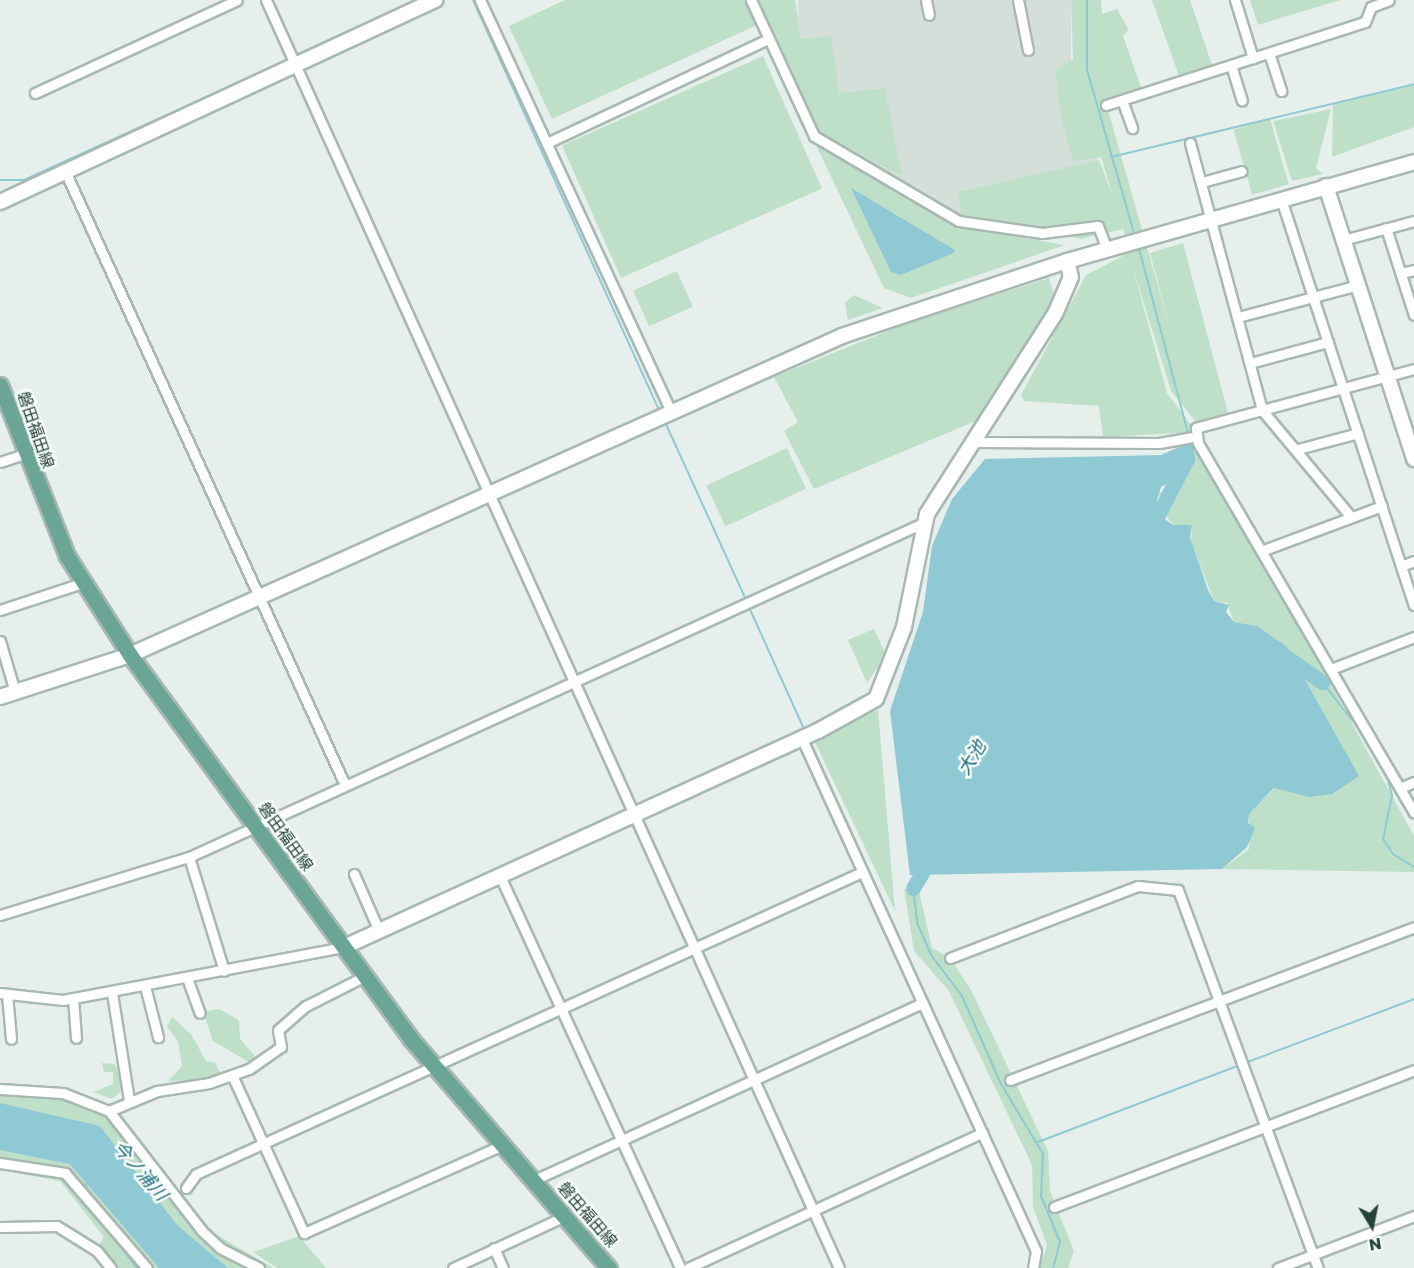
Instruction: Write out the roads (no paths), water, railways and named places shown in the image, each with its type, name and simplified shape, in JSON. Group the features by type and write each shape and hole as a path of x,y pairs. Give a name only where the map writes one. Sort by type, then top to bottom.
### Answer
{"main road":[{"name":"磐田福田線","path":"0,384 24,454 82,584 130,655 365,976 434,1065 609,1268"}],"street":[{"path":"35,93 237,0"},
{"path":"266,0 297,63 488,495 838,1268"},
{"path":"0,202 64,169 435,0"},
{"path":"480,0 549,142 671,412"},
{"path":"751,0 814,136 960,221 1042,233 1098,226 1107,249"},
{"path":"926,0 929,15"},
{"path":"1018,0 1028,50"},
{"path":"1235,0 1254,58"},
{"path":"1106,105 1365,22 1371,7 1389,0"},
{"path":"549,142 768,39"},
{"path":"1269,53 1281,92"},
{"path":"1231,65 1242,100"},
{"path":"1122,100 1132,128"},
{"path":"1190,143 1213,217 1262,410 1298,449 1351,517"},
{"path":"0,697 130,655 842,336 1067,261 1213,217 1414,162"},
{"path":"64,169 263,595 345,785"},
{"path":"1202,182 1242,171"},
{"path":"1326,186 1414,459"},
{"path":"1281,199 1414,605"},
{"path":"1343,240 1414,221"},
{"path":"1386,228 1414,315"},
{"path":"11,1039 3,994 73,998 112,993 344,947 802,738 876,699 904,627 923,523 936,495 975,442 1055,314 1071,277 1067,261"},
{"path":"1401,273 1414,270"},
{"path":"1238,317 1358,285"},
{"path":"1250,363 1328,342"},
{"path":"1414,369 1196,428 1197,436 1261,551 1414,813"},
{"path":"1298,449 1358,433"},
{"path":"975,442 1159,443 1197,436"},
{"path":"0,462 24,454"},
{"path":"1261,551 1382,506"},
{"path":"0,915 189,857 923,523"},
{"path":"1401,566 1414,561"},
{"path":"0,610 82,584"},
{"path":"1331,669 1414,637"},
{"path":"0,641 15,692"},
{"path":"802,738 1036,1251 1033,1268"},
{"path":"1400,788 1414,782"},
{"path":"189,857 224,971"},
{"path":"186,1188 196,1174 561,1006 862,872"},
{"path":"354,874 378,931"},
{"path":"500,876 680,1268"},
{"path":"950,958 1138,886 1171,886 1178,890 1318,1268"},
{"path":"1010,1080 1414,927"},
{"path":"109,1110 129,1100 232,1075 281,1047 278,1030 306,1006 365,976"},
{"path":"187,978 200,1013"},
{"path":"145,986 158,1036"},
{"path":"112,993 129,1100"},
{"path":"73,998 76,1038"},
{"path":"534,1180 923,1003"},
{"path":"1054,1207 1414,1070"},
{"path":"232,1075 304,1233 503,1145"},
{"path":"0,1089 63,1093 109,1110 202,1231 220,1248 259,1268"},
{"path":"688,1268 982,1133"},
{"path":"0,1163 65,1173 147,1268"},
{"path":"453,1268 565,1216"},
{"path":"1278,1268 1414,1216"},
{"path":"0,1227 57,1226 96,1250 111,1268"},
{"path":"494,1248 503,1268"}],"water":[{"path":"851,188 955,250 954,253 901,275 891,272"},
{"path":"1193,441 1195,457 1187,474 1161,487 1157,500 1162,517 1173,525 1192,525 1190,537 1208,590 1214,601 1229,605 1226,612 1234,622 1257,626 1286,646 1359,776 1332,794 1309,797 1274,788 1249,814 1248,823 1255,828 1247,847 1222,869 910,875 890,711 923,612 932,546 952,499 985,459 1161,455"},
{"path":"0,1103 100,1126 177,1225 228,1268 159,1268 70,1164 0,1150"}],"waterway":[{"path":"294,56 417,0"},
{"path":"473,0 660,412"},
{"path":"1087,0 1087,70 1135,236"},
{"path":"0,180 24,180 289,59"},
{"path":"1111,157 1414,84"},
{"path":"1138,245 1188,433"},
{"path":"665,422 746,600"},
{"name":"大池","path":"1151,528 1187,459"},
{"path":"748,605 805,731"},
{"name":"大池","path":"1278,651 1322,682"},
{"path":"1322,682 1360,730"},
{"path":"810,742 1018,1198"},
{"path":"1386,773 1392,796 1383,839 1393,854 1414,867"},
{"name":"大池","path":"913,888 931,858"},
{"path":"913,888 917,923 931,955 962,996 1001,1084 1043,1154 1041,1196 1060,1242 1053,1268"},
{"path":"1245,1063 1414,999"},
{"path":"1038,1142 1240,1065"},
{"path":"86,1183 88,1195"},
{"path":"108,1230 137,1268"}],"water label":[{"name":"今ノ浦川","path":"140,1171"}]}
